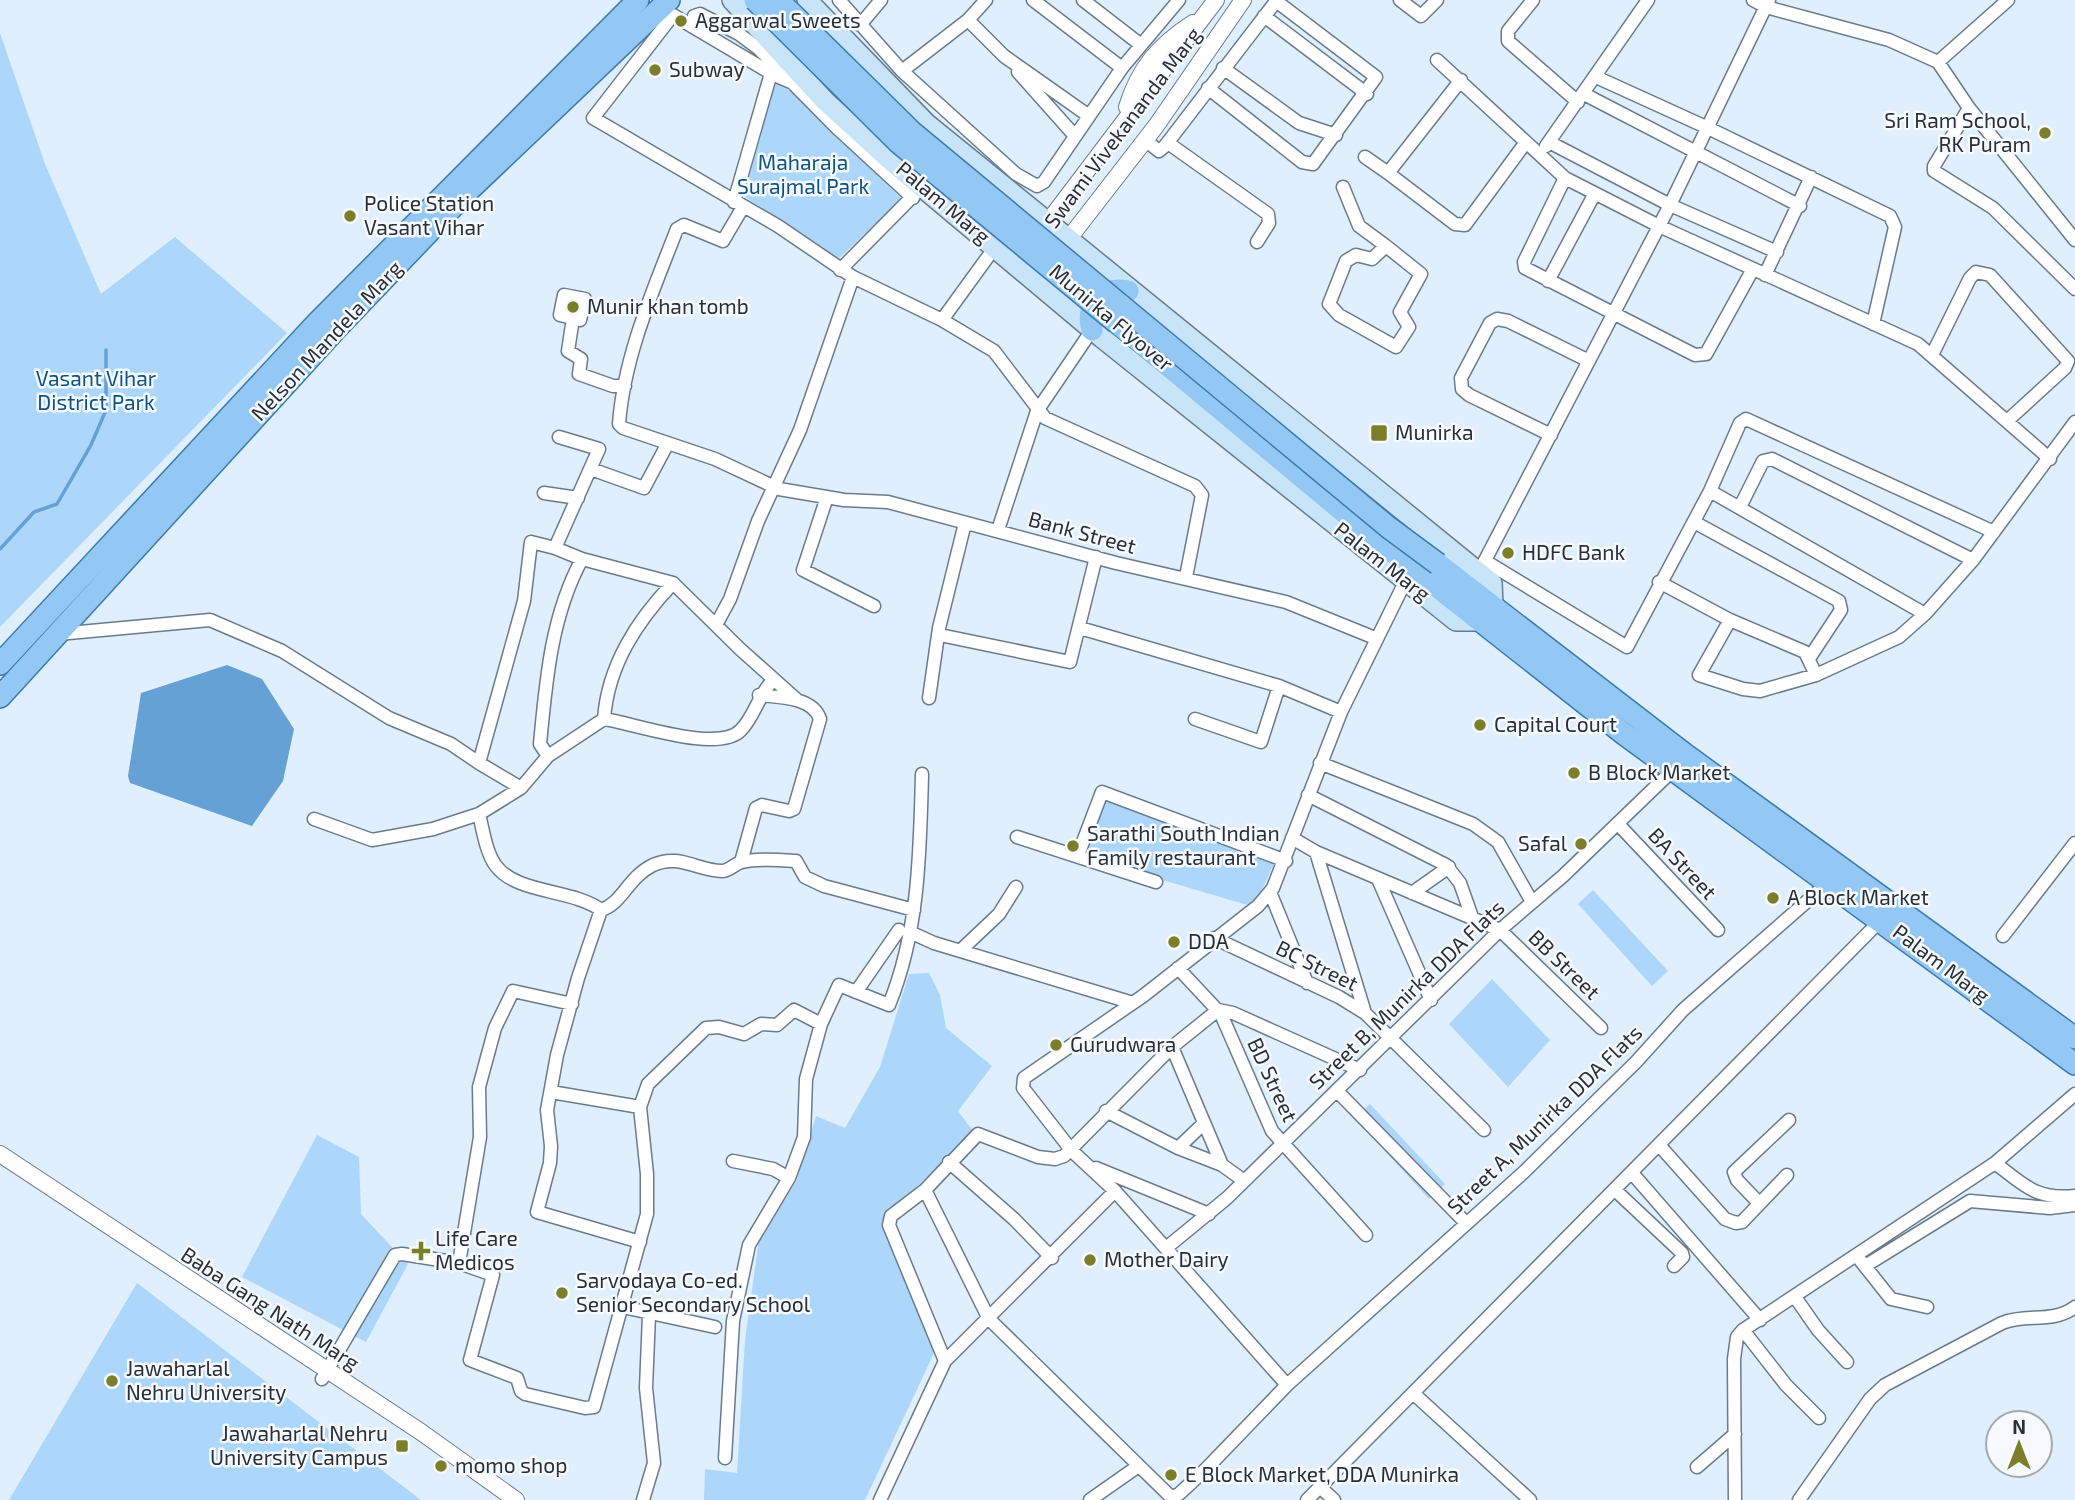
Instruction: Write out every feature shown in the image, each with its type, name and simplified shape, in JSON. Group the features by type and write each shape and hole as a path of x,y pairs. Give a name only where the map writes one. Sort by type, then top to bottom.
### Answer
{"main road":[{"name":"Nelson Mandela Marg","path":"0,664 317,323 638,0"},
{"name":"Palam Marg","path":"732,0 825,101 917,192 995,247 1093,330 1423,574 1456,621 1487,613 2075,1038"},
{"name":"Munirka Flyover","path":"755,0 900,143 1423,574 1487,613"},
{"name":"Munirka Flyover","path":"778,0 912,132 1388,527 1423,574"},
{"path":"807,0 926,123 1128,291 1482,567 1492,583 1487,613"},
{"name":"Nelson Mandela Marg","path":"0,697 354,310 467,192 601,65 668,7"},
{"path":"1093,330 1089,319 1097,298 1117,289 1128,291"},
{"name":"Palam Marg","path":"1487,613 1674,769 2075,1064"}],"street":[{"path":"839,0 902,71 1016,174 1032,184 1042,184 1122,68 1176,1"},
{"path":"860,25 881,0"},
{"path":"902,71 968,20 986,0"},
{"path":"1033,0 1122,68"},
{"path":"1083,0 1142,45"},
{"name":"Swami Vivekananda Marg","path":"1013,262 1048,224 1124,118 1135,80 1158,50 1166,40 1204,16 1216,0"},
{"name":"Swami Vivekananda Marg","path":"1034,279 1068,240 1144,139 1243,0"},
{"path":"1400,0 1421,16 1437,0"},
{"path":"1533,0 1508,31 1508,41 1581,98 1800,206"},
{"path":"1540,155 1648,0"},
{"path":"1753,0 1889,40 1938,61 1969,108 2075,240"},
{"path":"1938,61 2008,0"},
{"path":"1144,139 1159,151 1168,143 1208,88 1223,68 1276,1 1375,76 1367,94 1336,135 1313,164 1306,165 1208,88"},
{"path":"1768,4 1670,205 1482,567 1627,647 1659,582 1710,491 1740,423 1749,419 1994,532"},
{"path":"793,83 771,73 692,26 668,7 593,119 784,230 840,270 942,320 999,354 1037,411 1065,429 1199,489 1201,504 1186,578"},
{"path":"692,26 694,16 699,14 739,34 760,49 793,83 917,192 840,270"},
{"path":"1264,16 1367,94"},
{"path":"968,20 1075,136"},
{"path":"1004,56 1089,116"},
{"path":"1437,60 1565,178 1659,226 1911,340 1932,355 2050,459"},
{"path":"601,65 630,67"},
{"path":"1223,68 1299,123 1336,135"},
{"path":"573,318 568,351 581,359 579,374 613,386 625,386 645,313 679,226 684,225 723,241 738,204 771,73"},
{"path":"1596,77 1811,177 1894,221 1872,324"},
{"path":"1388,173 1461,80"},
{"path":"1969,108 1934,166 1934,171 1993,208 2075,289"},
{"path":"1364,157 1455,224 1465,226 1526,142"},
{"path":"1549,142 1670,205 1777,252"},
{"path":"1168,143 1268,214 1269,223 1257,242"},
{"path":"1565,178 1524,262 1526,269 1685,350 1703,356 1759,272 1777,252 1811,177"},
{"path":"1343,187 1359,226 1386,246 1421,274 1400,312 1409,327 1396,347 1339,315 1329,304 1346,261 1356,256 1372,259 1386,246"},
{"path":"1548,281 1594,195"},
{"path":"942,320 995,247"},
{"path":"1932,355 1970,278 1980,272 1993,278 2071,364 2007,421"},
{"path":"716,625 730,599 758,521 800,430 853,277"},
{"path":"1550,435 1462,389 1461,378 1490,323 1497,319 1508,321 1589,362"},
{"path":"998,530 1037,411 1093,330"},
{"name":"Bank Street","path":"625,386 620,408 621,426 715,459 774,487 827,497 884,501 1096,557 1286,602 1375,638"},
{"path":"1730,620 1699,675 1755,691 1816,675 1887,644 1926,614 1973,560 2075,422"},
{"path":"555,548 599,449 559,437"},
{"path":"591,470 644,488 668,443"},
{"path":"1740,507 1763,461 1772,459 1973,560"},
{"path":"1710,491 1926,614"},
{"path":"544,493 578,498"},
{"path":"827,497 803,570 874,606"},
{"path":"1694,522 1839,601 1841,610 1810,657"},
{"path":"929,698 965,523"},
{"path":"479,763 524,601 531,542 582,559 673,583 773,680 816,712 820,719 794,809 789,811 762,805 756,808 741,862"},
{"path":"940,635 1068,663 1072,659 1096,557"},
{"path":"548,756 540,744 553,636 567,586 582,559"},
{"path":"1287,1385 1115,1191 1072,1151 1023,1088 1024,1079 1133,1003 1258,906 1270,892 1286,861 1292,838 1341,712 1375,638 1423,574"},
{"path":"1659,582 1730,620 1805,652 1810,657 1816,675"},
{"path":"314,819 372,840 433,829 479,814 521,788 548,756 604,719 614,675 634,628 673,583"},
{"path":"58,634 210,620 282,651 389,718 451,744 521,788"},
{"path":"1080,628 1279,686 1341,712"},
{"path":"604,719 672,735 730,736 742,729 759,695 773,680"},
{"path":"1195,719 1261,742 1279,686"},
{"path":"759,695 796,699"},
{"path":"1320,763 1473,824 1498,842 1532,902"},
{"name":"Street B, Munirka DDA Flats","path":"1166,1248 1209,1214 1360,1070 1500,930 1618,824 1674,769"},
{"path":"725,1458 733,1321 749,1245 789,1178 804,1137 806,1079 821,1024 836,986 841,985 888,1005 902,971 906,932 914,910 920,850 922,774"},
{"path":"1078,855 1102,792 1286,861"},
{"path":"1308,795 1449,867 1460,883 1473,919"},
{"path":"479,814 492,860 501,872 518,881 571,896 601,910 615,904 633,878 661,862 681,861 723,871 741,862 796,861 805,877 824,886 914,910"},
{"name":"BA Street","path":"1618,824 1718,930"},
{"path":"1017,837 1156,882"},
{"path":"1292,838 1316,852 1500,930"},
{"path":"2003,936 2075,843"},
{"path":"1316,852 1365,1013"},
{"path":"1412,893 1449,867"},
{"path":"1378,878 1431,1000"},
{"name":"Street A, Munirka DDA Flats","path":"1137,1466 1167,1495 1175,1496 1206,1469 1287,1385 1524,1172 1636,1062 1683,1010 1829,882"},
{"path":"961,950 999,914 1016,887"},
{"path":"1270,892 1307,983"},
{"path":"601,910 558,1055 547,1110 550,1163 537,1212 640,1242"},
{"path":"1307,1500 1881,919"},
{"name":"BB Street","path":"1500,930 1601,1028"},
{"path":"906,932 1133,1003"},
{"path":"856,992 906,932"},
{"name":"BC Street","path":"1214,939 1365,1013 1484,1130"},
{"name":"BD Street","path":"1178,968 1218,1010 1260,1111 1282,1142 1366,1235"},
{"path":"459,1263 480,1137 479,1087 495,1028 513,991 572,1004"},
{"path":"324,1375 396,1254 459,1263 493,1275 470,1360 517,1378 521,1391 525,1394 586,1408 594,1407 624,1307 647,1214 640,1107 648,1084 706,1028 719,1027 746,1034 761,1024 777,1025 793,1010 821,1024"},
{"path":"945,1361 889,1221 925,1190 978,1134 1047,1160 1072,1151 1106,1111 1172,1047 1218,1010 1233,1013 1360,1070"},
{"path":"1172,1047 1202,1125 1222,1165"},
{"path":"1336,1091 1466,1223"},
{"path":"551,1092 640,1107"},
{"path":"1861,1261 1995,1163 2072,1101"},
{"path":"1106,1111 1178,1148 1222,1165 1243,1180"},
{"path":"1759,1203 1737,1181 1734,1172 1789,1120"},
{"path":"1178,1148 1202,1125"},
{"path":"1659,1145 1730,1222 1742,1222 1787,1175"},
{"name":"Baba Gang Nath Marg","path":"0,1154 202,1294"},
{"path":"733,1161 773,1169 789,1178"},
{"path":"949,1162 1014,1219 1052,1258"},
{"path":"1995,1163 2035,1194 2053,1198 2075,1196"},
{"name":"Baba Gang Nath Marg","path":"0,1164 202,1294 459,1466 516,1500"},
{"path":"1088,1165 1209,1214"},
{"path":"1632,1172 1760,1320"},
{"path":"925,1190 989,1319 1137,1466 1090,1500"},
{"path":"1615,1190 1682,1253 1683,1257 1674,1266"},
{"path":"880,1500 945,1361 1052,1258 1115,1191"},
{"path":"1735,1500 1734,1359 1737,1337 1743,1330 1795,1297 1970,1200 2050,1208 2075,1205"},
{"path":"1861,1261 1891,1299 1927,1307"},
{"path":"1795,1297 1818,1330 1847,1362"},
{"path":"624,1307 649,1315 715,1327"},
{"path":"1799,1500 1870,1399 1885,1385 2002,1323 2016,1319 2057,1318 2075,1307"},
{"path":"643,1500 654,1463 646,1388 649,1315"},
{"path":"1743,1330 1786,1385 1819,1418"},
{"path":"1413,1393 1530,1500"},
{"path":"1697,1467 1735,1434"},
{"name":"Baba Gang Nath Marg","path":"459,1466 500,1500"},
{"path":"1320,1487 1334,1500"}],"green space":[{"name":"Vasant Vihar District Park","path":"0,33 45,164 101,294 175,237 287,333 0,627"},
{"name":"Maharaja Surajmal Park","path":"775,84 793,92 902,199 837,260 744,196"},
{"path":"1102,792 1276,859 1254,907 1078,855"},
{"path":"1593,890 1668,971 1652,986 1578,904"},
{"path":"929,973 940,995 946,1028 992,1066 958,1111 973,1131 882,1221 935,1351 865,1500 704,1500 705,1469 737,1473 745,1340 759,1240 796,1182 816,1116 845,1128 880,1067 909,974"},
{"path":"1492,979 1550,1040 1508,1087 1449,1024"},
{"path":"1370,1104 1445,1184 1429,1199 1355,1118"},
{"path":"317,1135 359,1157 361,1214 408,1264 366,1342 242,1277"},
{"name":"Jawaharlal Nehru University","path":"137,1283 421,1500 9,1500"}],"shaded area":[{"path":"227,665 262,679 294,729 283,781 252,826 130,783 128,776 141,693"}],"waterway":[{"path":"0,549 34,512 57,504 91,445 106,410 106,350"}],"place":[{"name":"Aggarwal Sweets","path":"681,21"},
{"name":"Subway","path":"655,70"},
{"name":"Sri Ram School, RK Puram","path":"2045,133"},
{"name":"Police Station Vasant Vihar","path":"350,216"},
{"name":"Munir khan tomb","path":"573,307"},
{"name":"Munirka","path":"1379,433"},
{"name":"HDFC Bank","path":"1508,553"},
{"name":"Capital Court","path":"1480,725"},
{"name":"B Block Market","path":"1574,773"},
{"name":"Safal","path":"1581,844"},
{"name":"Sarathi South Indian Family restaurant","path":"1073,846"},
{"name":"A Block Market","path":"1773,898"},
{"name":"DDA","path":"1174,942"},
{"name":"Gurudwara","path":"1056,1045"},
{"name":"Life Care Medicos","path":"421,1251"},
{"name":"Mother Dairy","path":"1090,1260"},
{"name":"Sarvodaya Co-ed. Senior Secondary School","path":"562,1293"},
{"name":"Jawaharlal Nehru University","path":"112,1381"},
{"name":"Jawaharlal Nehru University Campus","path":"402,1446"},
{"name":"momo shop","path":"441,1466"},
{"name":"E Block Market, DDA Munirka","path":"1171,1475"}]}
